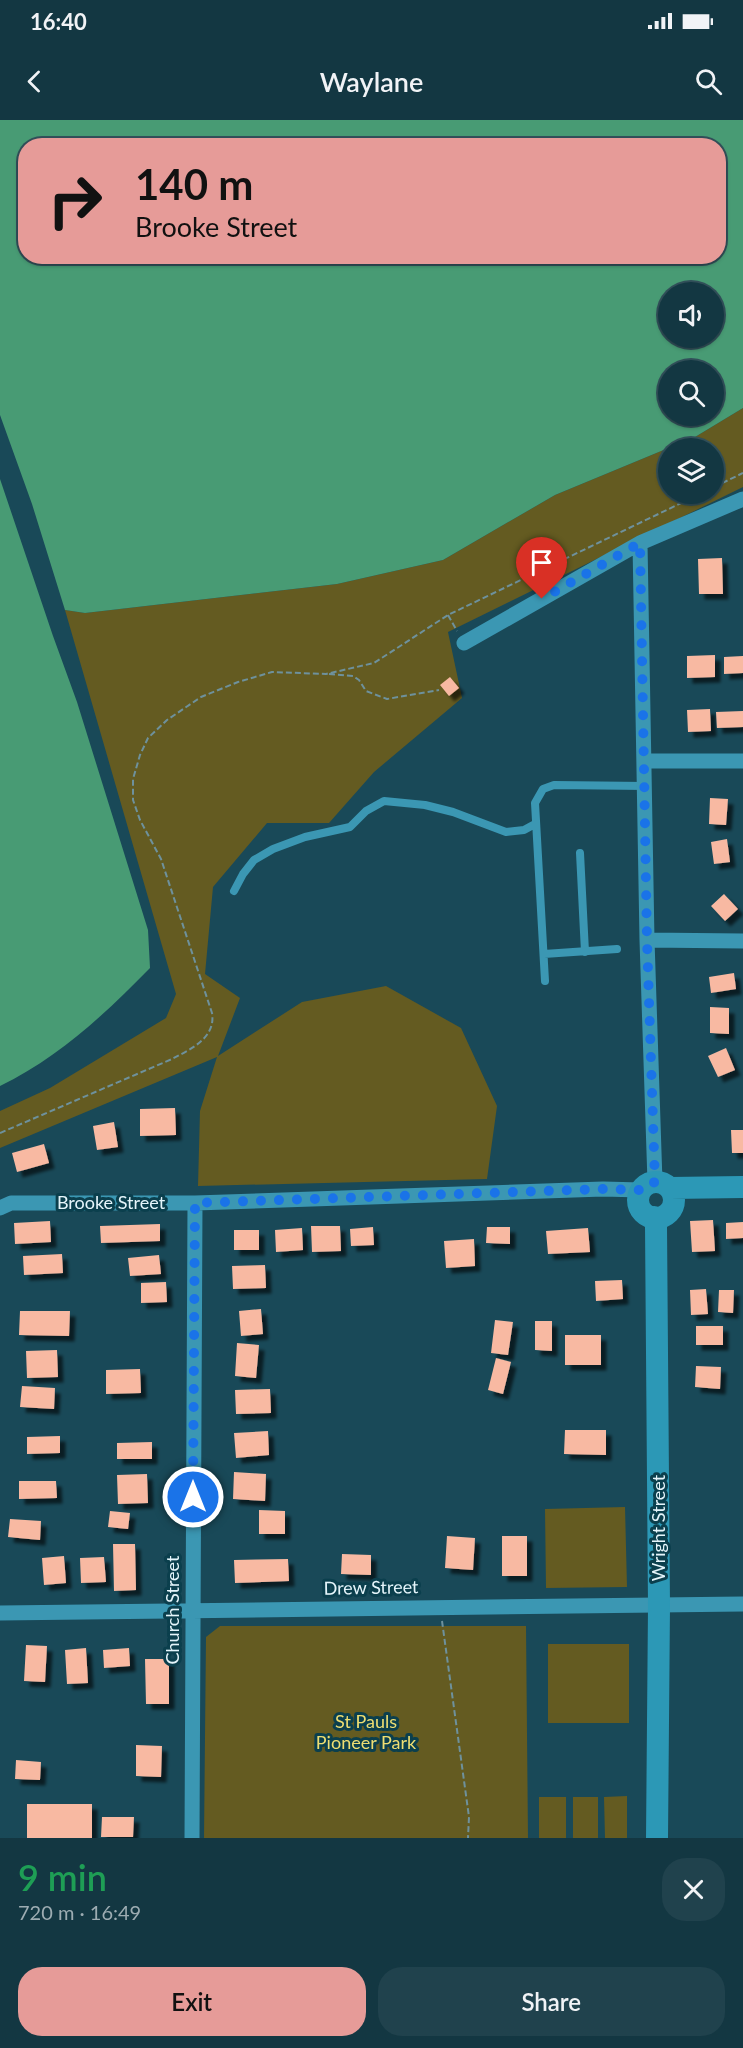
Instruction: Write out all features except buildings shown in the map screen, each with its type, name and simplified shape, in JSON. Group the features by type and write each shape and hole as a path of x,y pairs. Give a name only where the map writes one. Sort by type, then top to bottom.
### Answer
{"street":[{"path":"464,643 640,543 743,499"},
{"path":"640,543 647,940 655,1187"},
{"path":"645,762 743,761"},
{"path":"647,940 743,941"},
{"path":"655,1187 674,1198 672,1208 664,1216 654,1217 643,1212 640,1207 639,1196 655,1187"},
{"name":"Brooke Street","path":"6,1206 195,1203 655,1187 743,1187"},
{"name":"Church Street","path":"192,1838 195,1203"},
{"name":"Wright Street","path":"654,1217 656,1226 659,1606 657,1838"},
{"name":"Drew Street","path":"0,1613 743,1604"}],"lane":[{"path":"545,981 535,803 543,789 554,785 646,786"},
{"path":"234,891 254,860 273,849 305,837 350,827 366,811 384,801 425,805 506,832 524,830 535,824"},
{"path":"580,853 585,952"},
{"path":"544,954 617,949"}],"path":[{"path":"724,482 743,473"},
{"path":"326,674 374,663 448,615 679,504"},
{"path":"448,615 464,643"},
{"path":"0,1133 172,1059 195,1047 208,1035 214,1022 160,859 133,800 133,779 148,738 167,720 201,697 238,682 272,672 353,676 366,691 387,699 439,690"},
{"path":"440,1606 469,1817 468,1838"}],"green space":[{"path":"743,408 743,487 724,496 724,438 693,438 713,426 724,426 724,419"},
{"path":"658,452 658,504 708,504 448,632 462,698 374,772 329,823 267,823 213,887 205,974 240,998 218,1056 302,1002 386,986 461,1028 497,1106 487,1179 198,1186 200,1111 217,1057 0,1148 0,1111 50,1088 166,1018 176,994 65,610 85,613 337,584 443,560 555,495"},
{"path":"625,1507 627,1587 546,1588 545,1509"},
{"name":"St Pauls Pioneer Park","path":"220,1626 526,1626 528,1838 204,1838 206,1637"},
{"path":"548,1644 629,1644 629,1723 548,1723"},
{"path":"627,1796 627,1838 605,1838 604,1797"},
{"path":"539,1797 566,1797 566,1838 539,1838"},
{"path":"573,1797 598,1797 598,1838 573,1838"}],"shaded area":[{"path":"0,120 743,120 743,408 724,419 724,360 658,360 658,426 713,426 693,438 658,438 658,452 555,495 443,560 337,584 85,613 65,610 32,504 0,415"},
{"path":"0,479 77,702 148,930 150,968 80,1034 42,1062 0,1086"}],"route":[{"path":"193,1497 195,1203 603,1189 642,1190 645,1186 655,1182 647,940 640,543 542,599"}]}
